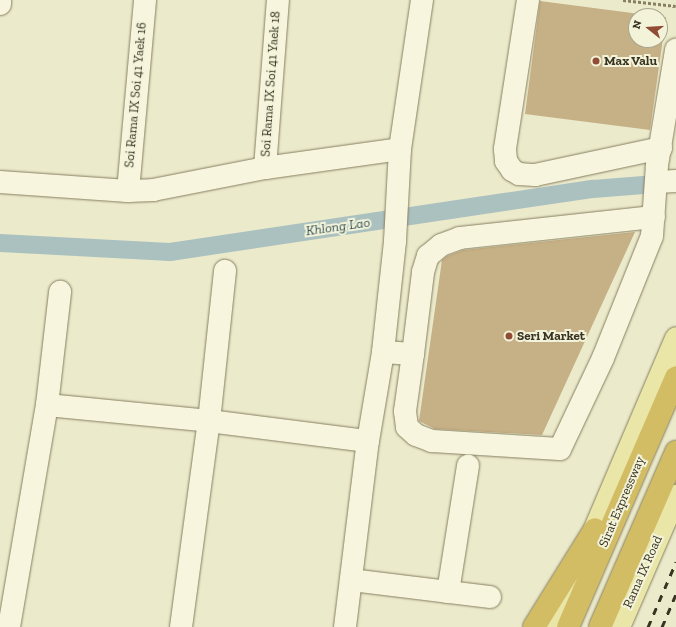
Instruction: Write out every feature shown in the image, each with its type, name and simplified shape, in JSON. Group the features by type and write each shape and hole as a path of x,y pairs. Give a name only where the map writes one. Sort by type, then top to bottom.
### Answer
{"highway":[{"name":"Sirat Expressway","path":"568,627 676,377"},
{"path":"600,627 676,452"},
{"path":"534,627 595,529"}],"main road":[{"path":"553,627 676,338"},
{"name":"Rama IX Road","path":"619,627 676,496"}],"street":[{"name":"Soi Rama IX Soi 41 Yaek 16","path":"128,191 145,0"},
{"name":"Soi Rama IX Soi 41 Yaek 18","path":"265,168 278,0"},
{"path":"345,627 368,440 383,352 395,241 400,150 422,0"},
{"path":"528,0 505,149 506,162 512,170 518,174 535,175 663,169"},
{"path":"654,211 460,238 441,246 428,256 423,272 405,411 407,427 416,435 432,441 560,449 602,358 652,236 654,211 663,169 676,50"},
{"path":"0,182 128,191 153,190 265,168 400,150"},
{"path":"181,627 209,421 225,271"},
{"path":"9,627 47,405 60,292"},
{"path":"383,352 413,354"},
{"path":"47,405 209,421 368,440"},
{"path":"448,592 468,466"},
{"path":"351,580 490,597"}],"path":[{"path":"623,0 676,6"}],"building":[{"path":"540,1 628,12 628,48 662,48 650,130 525,114"},
{"name":"Seri Market","path":"635,232 542,435 435,429 419,421 442,260 447,256 463,250"}],"waterway":[{"name":"Khlong Lao","path":"0,243 170,252 593,189 669,183"}],"railway":[{"path":"648,627 676,562"},
{"path":"662,627 676,594"}],"place":[{"name":"Max Valu","path":"596,61"},
{"name":"Seri Market","path":"509,336"}]}
